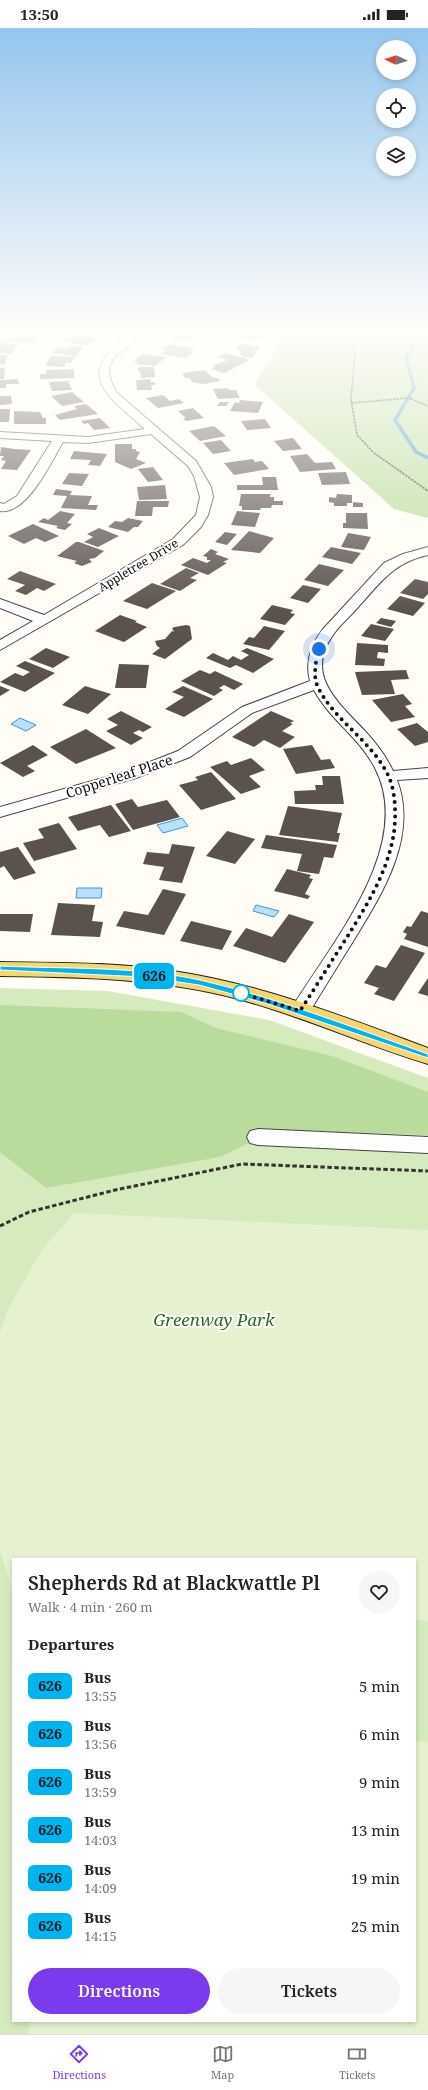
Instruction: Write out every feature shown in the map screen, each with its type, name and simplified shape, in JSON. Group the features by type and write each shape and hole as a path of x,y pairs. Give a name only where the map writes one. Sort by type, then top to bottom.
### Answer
{"main road":[{"path":"0,969 79,971 172,978 226,989 300,1011 428,1056"}],"street":[{"name":"Appletree Drive","path":"0,646 178,542 200,520 206,505 207,491 202,478 192,464 145,425"},
{"path":"0,435 88,440 152,431"},
{"path":"3,507 22,498 59,439"},
{"path":"300,1011 374,893 388,856 394,833 395,810 393,792 388,776 369,746 330,706 317,684 316,659 323,639 388,566 408,556 428,551"},
{"path":"0,603 45,620"},
{"name":"Copperleaf Place","path":"0,812 130,775 184,754 247,710 317,684"},
{"path":"388,776 428,773"},
{"path":"258,1137 428,1145"}],"path":[{"path":"355,425 358,438 384,460 428,491"},
{"path":"0,1226 29,1212 115,1190 242,1164 428,1171"}],"green space":[{"path":"299,425 428,425 428,518 394,509"},
{"name":"Greenway Park","path":"0,988 108,991 269,1020 428,1078 428,2034 0,2034"},
{"path":"0,1005 181,1012 216,1028 332,1056 428,1092 428,1135 276,1130 220,1157 46,1188 0,1152"},
{"path":"74,1213 428,1230 428,1621 416,1620 416,1558 12,1558 12,1589 0,1550 0,1333 8,1309 42,1250"},
{"path":"416,1741 428,1742 428,2034 28,2034 30,2022 416,2022"}],"water":[{"path":"20,718 36,725 26,731 11,724"},
{"path":"182,818 188,826 163,833 157,825"},
{"path":"77,888 102,888 101,898 76,898"},
{"path":"256,905 279,911 274,917 253,911"}],"building":[{"path":"89,425 107,425 110,428 94,430"},
{"path":"243,425 269,425 271,428 247,430"},
{"path":"214,426 226,436 200,441 189,431"},
{"path":"293,438 302,449 283,451 274,441"},
{"path":"221,440 231,451 213,454 203,443"},
{"path":"115,444 132,444 132,449 136,449 136,451 140,452 136,459 146,463 131,469 115,462"},
{"path":"1,447 31,450 17,470 1,469 6,461 1,460 4,456 0,456"},
{"path":"74,451 107,454 100,466 88,465 91,460 70,459"},
{"path":"307,454 315,463 332,462 336,469 300,472 290,456"},
{"path":"253,459 255,462 262,461 269,469 234,475 224,463"},
{"path":"153,467 163,480 148,482 138,469"},
{"path":"346,472 350,484 322,485 318,473"},
{"path":"69,473 89,474 82,486 62,484"},
{"path":"262,477 276,477 278,490 237,490 237,485 263,485"},
{"path":"165,485 167,499 139,500 137,487"},
{"path":"56,489 72,491 70,495 92,496 88,505 98,505 96,510 61,508 67,496 53,495"},
{"path":"241,494 270,494 270,497 274,497 274,501 283,501 283,505 272,505 271,508 261,508 260,510 242,510 242,506 239,506"},
{"path":"337,494 352,495 352,503 347,503 347,506 334,506 334,503 329,502 329,497 336,498"},
{"path":"137,501 169,501 168,507 153,507 152,516 135,516"},
{"path":"353,502 363,503 363,507 353,507"},
{"path":"60,511 75,514 67,523 72,524 65,530 56,528 58,526 38,522 44,518 48,520"},
{"path":"237,511 260,513 255,527 231,525"},
{"path":"346,513 367,513 368,529 343,528 343,523 346,523"},
{"path":"128,518 143,521 138,527 134,527 128,532 108,527 115,521 122,522"},
{"path":"33,524 59,536 45,542 36,538 24,544 8,536"},
{"path":"99,528 119,536 98,547 84,542 93,537 87,534"},
{"path":"249,531 274,538 260,553 231,550"},
{"path":"225,532 237,534 227,545 215,542"},
{"path":"348,533 371,537 364,550 341,547"},
{"path":"76,542 104,551 95,558 89,559 92,562 82,566 74,563 77,561 57,556"},
{"path":"331,547 361,553 352,564 322,557"},
{"path":"211,549 218,552 215,554 229,559 223,562 227,563 208,575 181,565 193,558 207,563 211,560 207,560 207,557 203,556"},
{"path":"319,564 344,570 328,586 304,580"},
{"path":"186,568 199,573 190,578 197,580 180,591 160,584"},
{"path":"20,571 56,584 44,591 37,588 26,595 15,591 25,585 7,579"},
{"path":"415,579 428,582 428,594 423,599 400,593"},
{"path":"152,583 176,591 147,609 123,601"},
{"path":"303,585 321,589 308,603 290,598"},
{"path":"400,596 425,603 413,616 387,609"},
{"path":"272,605 293,610 290,613 295,614 285,625 260,619"},
{"path":"120,615 137,621 135,622 147,627 124,642 95,631"},
{"path":"381,618 396,621 391,627 376,623"},
{"path":"371,624 394,629 385,641 361,636"},
{"path":"186,625 190,626 192,639 165,659 152,654 160,648 157,646 155,641 165,639 172,631 174,632 172,628"},
{"path":"264,626 285,631 269,650 243,644 249,637 254,638"},
{"path":"357,643 388,645 388,653 378,652 377,658 385,659 384,666 355,665"},
{"path":"46,648 70,657 53,668 29,659"},
{"path":"247,648 274,659 253,673 236,665 230,668 206,658 213,653 228,660 233,656 241,660 249,655 241,651"},
{"path":"25,661 55,673 25,692 0,682 15,673 23,676 30,672 16,666"},
{"path":"119,664 149,665 146,688 115,688"},
{"path":"200,670 210,674 215,671 243,684 234,690 224,685 219,688 223,690 214,696 181,681"},
{"path":"406,670 409,679 391,680 395,694 362,695 355,672"},
{"path":"0,686 10,690 0,696"},
{"path":"85,686 111,694 88,714 62,705"},
{"path":"183,686 213,699 184,717 165,709 184,697 172,692"},
{"path":"403,694 412,704 405,706 415,717 391,722 372,700"},
{"path":"121,711 152,727 143,732 139,730 133,733 143,738 131,745 106,731 118,725 107,719"},
{"path":"271,711 294,721 290,723 293,724 282,731 295,737 280,748 264,740 254,747 232,737"},
{"path":"417,723 428,732 428,742 415,746 397,729"},
{"path":"86,729 116,748 76,764 50,747"},
{"path":"33,745 48,755 27,766 35,771 23,777 0,763"},
{"path":"312,745 321,760 330,759 335,768 296,774 283,749"},
{"path":"251,758 265,770 249,776 261,787 241,794 210,767 227,761 231,765"},
{"path":"211,772 236,799 201,810 179,785 198,780 195,777"},
{"path":"322,776 340,776 344,804 295,804 294,791 316,790 315,785 323,785"},
{"path":"132,799 138,807 167,800 180,817 133,830 115,804"},
{"path":"111,805 131,831 109,837 100,825 78,831 68,817"},
{"path":"288,806 342,813 337,833 340,833 338,842 279,835"},
{"path":"59,823 77,849 34,861 23,843 44,838 38,829"},
{"path":"227,831 255,839 235,864 206,856"},
{"path":"266,835 337,845 333,858 324,857 319,874 297,871 302,854 261,848"},
{"path":"172,844 195,847 182,883 159,880 164,867 143,864 147,852 169,854"},
{"path":"18,847 36,873 14,880 4,866 0,868 0,852"},
{"path":"287,869 311,875 309,878 313,879 305,894 310,896 308,899 274,891"},
{"path":"163,889 186,894 164,935 116,926 124,911 148,915"},
{"path":"58,903 95,905 92,921 103,922 100,937 51,935"},
{"path":"421,911 428,913 428,947 404,939 407,934 403,932 407,926 411,927"},
{"path":"0,914 33,914 30,932 0,931"},
{"path":"289,914 314,922 285,963 233,946 246,928 272,937"},
{"path":"191,921 232,931 222,950 180,941"},
{"path":"401,945 425,953 394,1001 374,994 379,988 364,983 376,965 386,968"},
{"path":"428,978 428,996 418,993"}],"waterway":[{"path":"398,425 416,452 428,458"}],"bus line":[{"name":"626","path":"0,969 79,971 144,975 199,983 255,997 300,1011 428,1055"}],"route":[{"path":"241,993 300,1011 374,893 388,856 394,833 395,810 393,792 388,776 369,746 330,706 317,684 316,659 319,649"}]}
